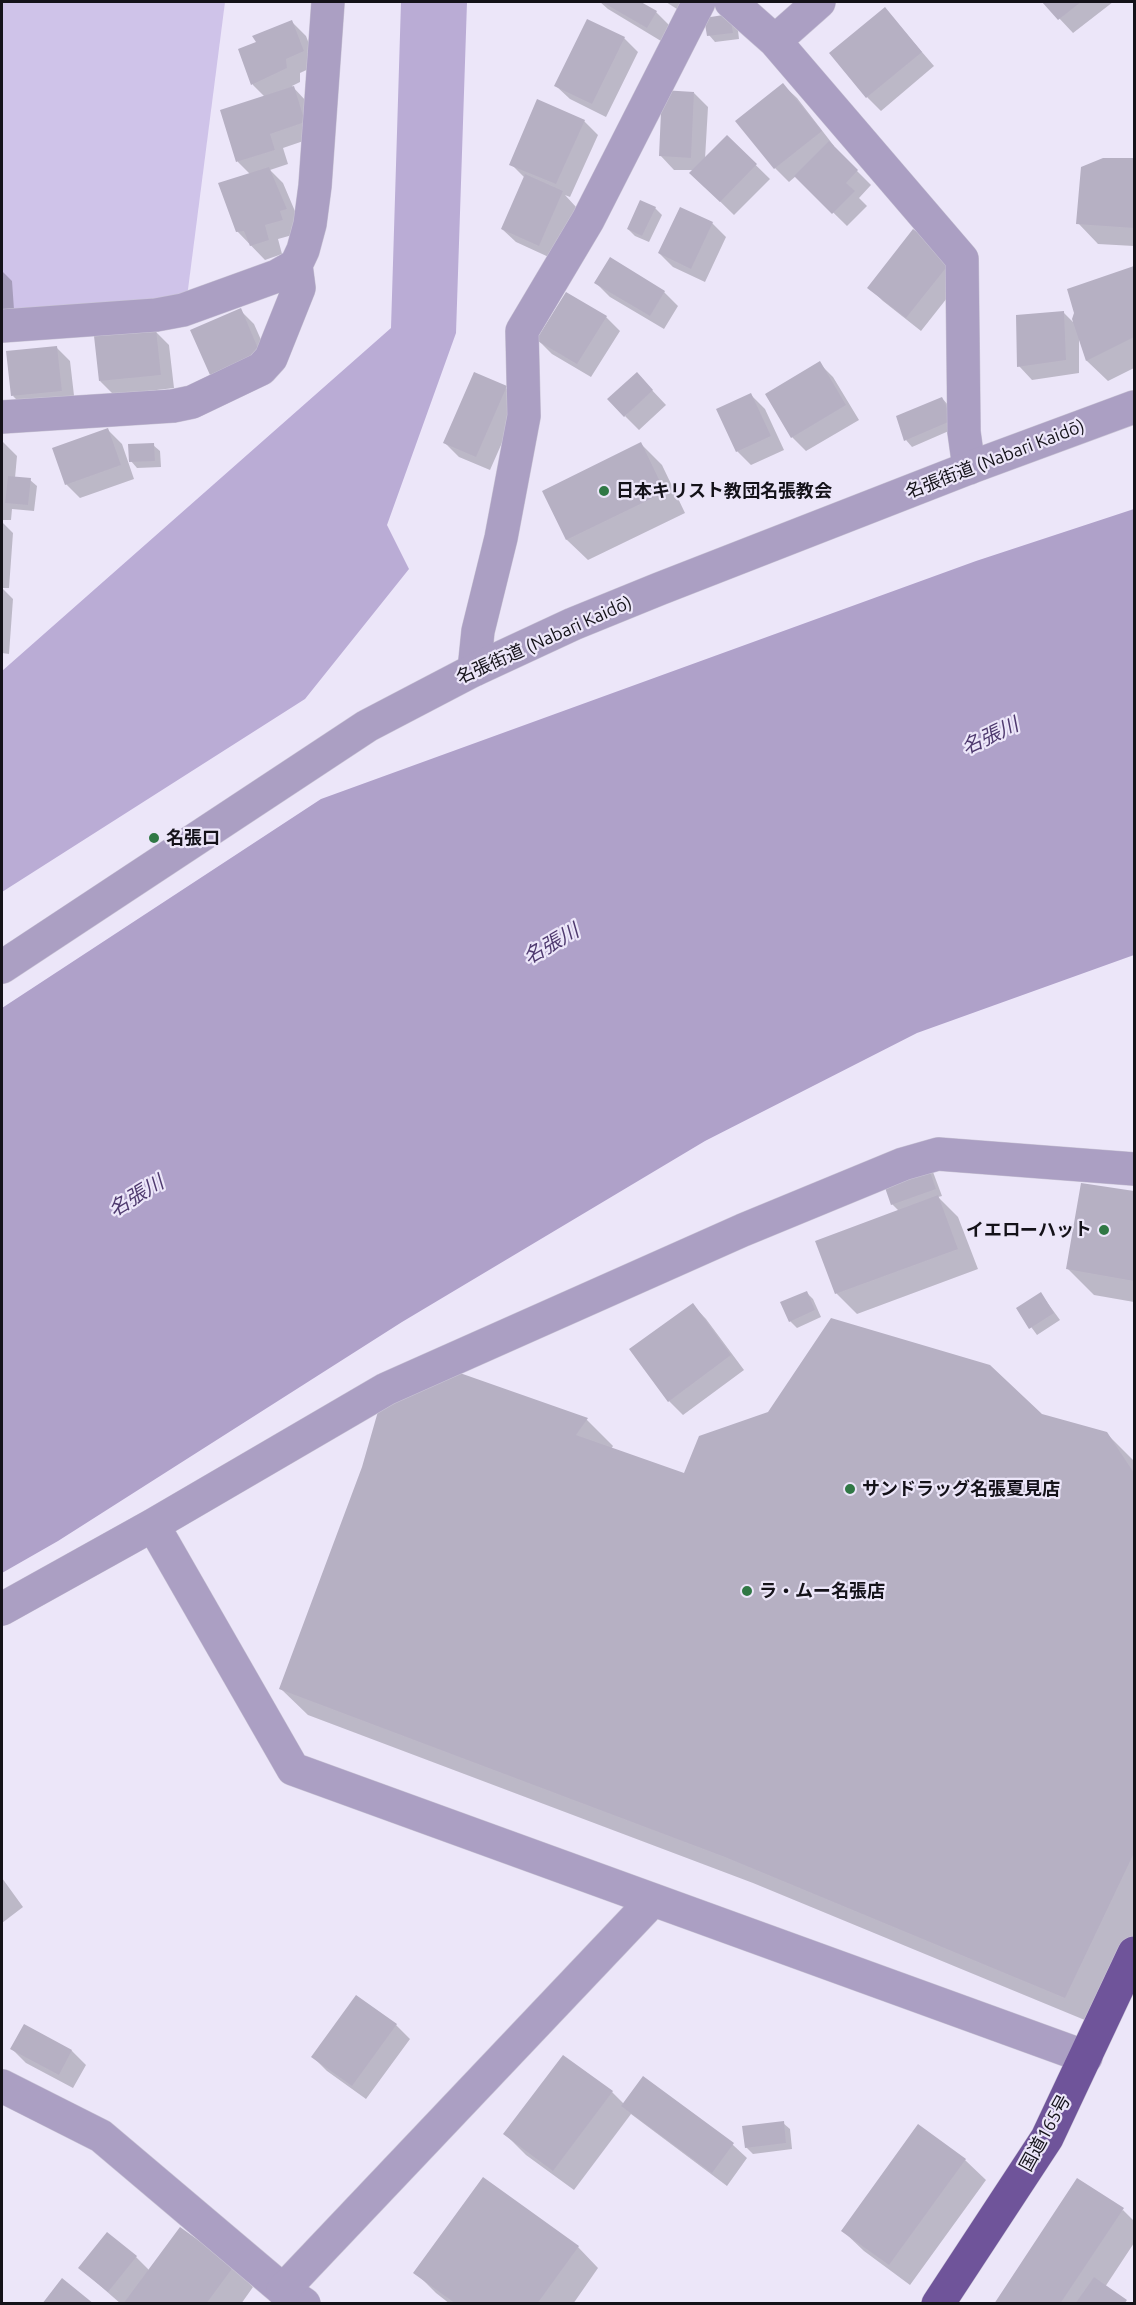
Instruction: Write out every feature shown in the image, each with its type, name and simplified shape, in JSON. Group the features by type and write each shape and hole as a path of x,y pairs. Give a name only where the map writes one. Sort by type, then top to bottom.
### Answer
{"highway":[{"name":"国道165号","path":"938,2304 1047,2138 1134,1953"}],"street":[{"path":"2,417 173,406 192,402 261,369 271,358 299,288 296,265 310,224 315,186 328,2"},
{"path":"474,670 478,631 501,538 524,416 522,331 588,220 699,2"},
{"path":"731,2 775,40 962,259 964,432 969,468"},
{"path":"775,40 819,2"},
{"path":"2,326 156,315 183,310 277,276 296,265"},
{"name":"名張街道 (Nabari Kaidō)","path":"2,967 367,726 474,670 573,624 969,468 1134,407"},
{"path":"2,1609 153,1525 386,1389 743,1230 903,1164 938,1154 1134,1169"},
{"path":"153,1525 293,1769 1086,2057"},
{"path":"2,2086 101,2136 294,2297 653,1900"}],"shaded area":[{"path":"2,2 225,2 187,297 2,312"},
{"path":"401,2 467,2 456,333 387,525 409,569 305,699 2,892 2,671 391,328"}],"water":[{"name":"名張川","path":"1134,509 1134,955 917,1033 705,1141 402,1322 58,1541 2,1573 2,1008 321,799 976,561"}],"building":[{"path":"602,2 641,2 657,11 647,28"},
{"path":"1042,2 1081,2 1058,20"},
{"path":"885,7 922,52 866,98 829,53"},
{"path":"730,14 733,33 707,36 704,18"},
{"path":"587,19 625,37 592,104 554,86"},
{"path":"292,20 304,51 286,59 287,68 251,85 238,49 256,42 252,36"},
{"path":"783,83 822,131 774,169 735,121"},
{"path":"294,86 305,122 270,134 275,150 236,162 220,110"},
{"path":"662,90 694,92 691,158 659,156"},
{"path":"537,99 585,120 556,184 509,165"},
{"path":"727,135 757,164 720,202 689,173"},
{"path":"829,141 858,170 846,183 855,191 832,214 794,176"},
{"path":"1103,158 1134,158 1134,228 1076,224 1081,167"},
{"path":"269,167 287,209 280,211 283,220 265,225 269,240 250,246 244,231 236,232 218,183"},
{"path":"525,174 563,191 539,246 501,229"},
{"path":"640,200 656,207 642,236 627,229"},
{"path":"680,207 713,222 691,269 658,253"},
{"path":"913,229 953,259 906,318 867,288"},
{"path":"610,257 665,291 650,316 594,283"},
{"path":"1134,266 1134,337 1086,361 1072,319 1074,313 1067,289"},
{"path":"566,292 607,316 577,364 536,340"},
{"path":"241,308 260,353 210,375 190,330"},
{"path":"1064,311 1066,360 1017,367 1016,315"},
{"path":"156,329 161,375 99,381 94,336"},
{"path":"57,346 62,391 11,396 6,351"},
{"path":"820,361 846,405 791,438 765,394"},
{"path":"474,372 507,386 476,457 443,443"},
{"path":"637,372 653,390 624,417 607,399"},
{"path":"751,393 771,436 736,452 716,409"},
{"path":"942,397 953,420 904,441 896,416"},
{"path":"108,428 121,465 65,485 52,448"},
{"name":"日本キリスト教団名張教会","path":"641,442 665,492 566,540 542,491"},
{"path":"154,443 155,461 129,462 128,444"},
{"path":"8,476 31,478 28,505 5,503"},
{"path":"927,1163 936,1189 891,1205 882,1179"},
{"name":"イエローハット","path":"1081,1183 1134,1191 1134,1281 1066,1269"},
{"path":"938,1195 958,1249 835,1294 815,1241"},
{"path":"807,1291 815,1310 789,1322 780,1302"},
{"path":"1041,1292 1054,1313 1029,1329 1016,1308"},
{"path":"693,1303 731,1355 668,1402 629,1349"},
{"path":"831,1318 990,1365 1042,1414 1107,1432 1134,1473 1134,1853 1065,1998 725,1857 279,1689 362,1467 381,1401 457,1372 588,1418 576,1435 684,1473 699,1436 768,1412"},
{"path":"356,1995 397,2024 352,2086 311,2057"},
{"path":"24,2024 72,2050 59,2075 10,2049"},
{"path":"563,2055 613,2091 553,2171 503,2134"},
{"path":"643,2076 734,2143 712,2173 621,2106"},
{"path":"784,2121 786,2143 745,2148 742,2126"},
{"path":"918,2124 966,2159 889,2265 841,2231"},
{"path":"483,2177 579,2246 537,2304 456,2304 413,2273"},
{"path":"1077,2178 1124,2208 1060,2304 994,2304"},
{"path":"180,2227 234,2266 206,2304 123,2304"},
{"path":"107,2232 137,2256 108,2292 78,2268"},
{"path":"1094,2277 1127,2300 1124,2304 1075,2304"},
{"path":"62,2278 94,2304 42,2304"}],"place":[{"name":"日本キリスト教団名張教会","path":"604,491"},
{"name":"名張口","path":"154,838"},
{"name":"イエローハット","path":"1104,1230"},
{"name":"サンドラッグ名張夏見店","path":"850,1489"},
{"name":"ラ・ムー名張店","path":"747,1591"}]}
